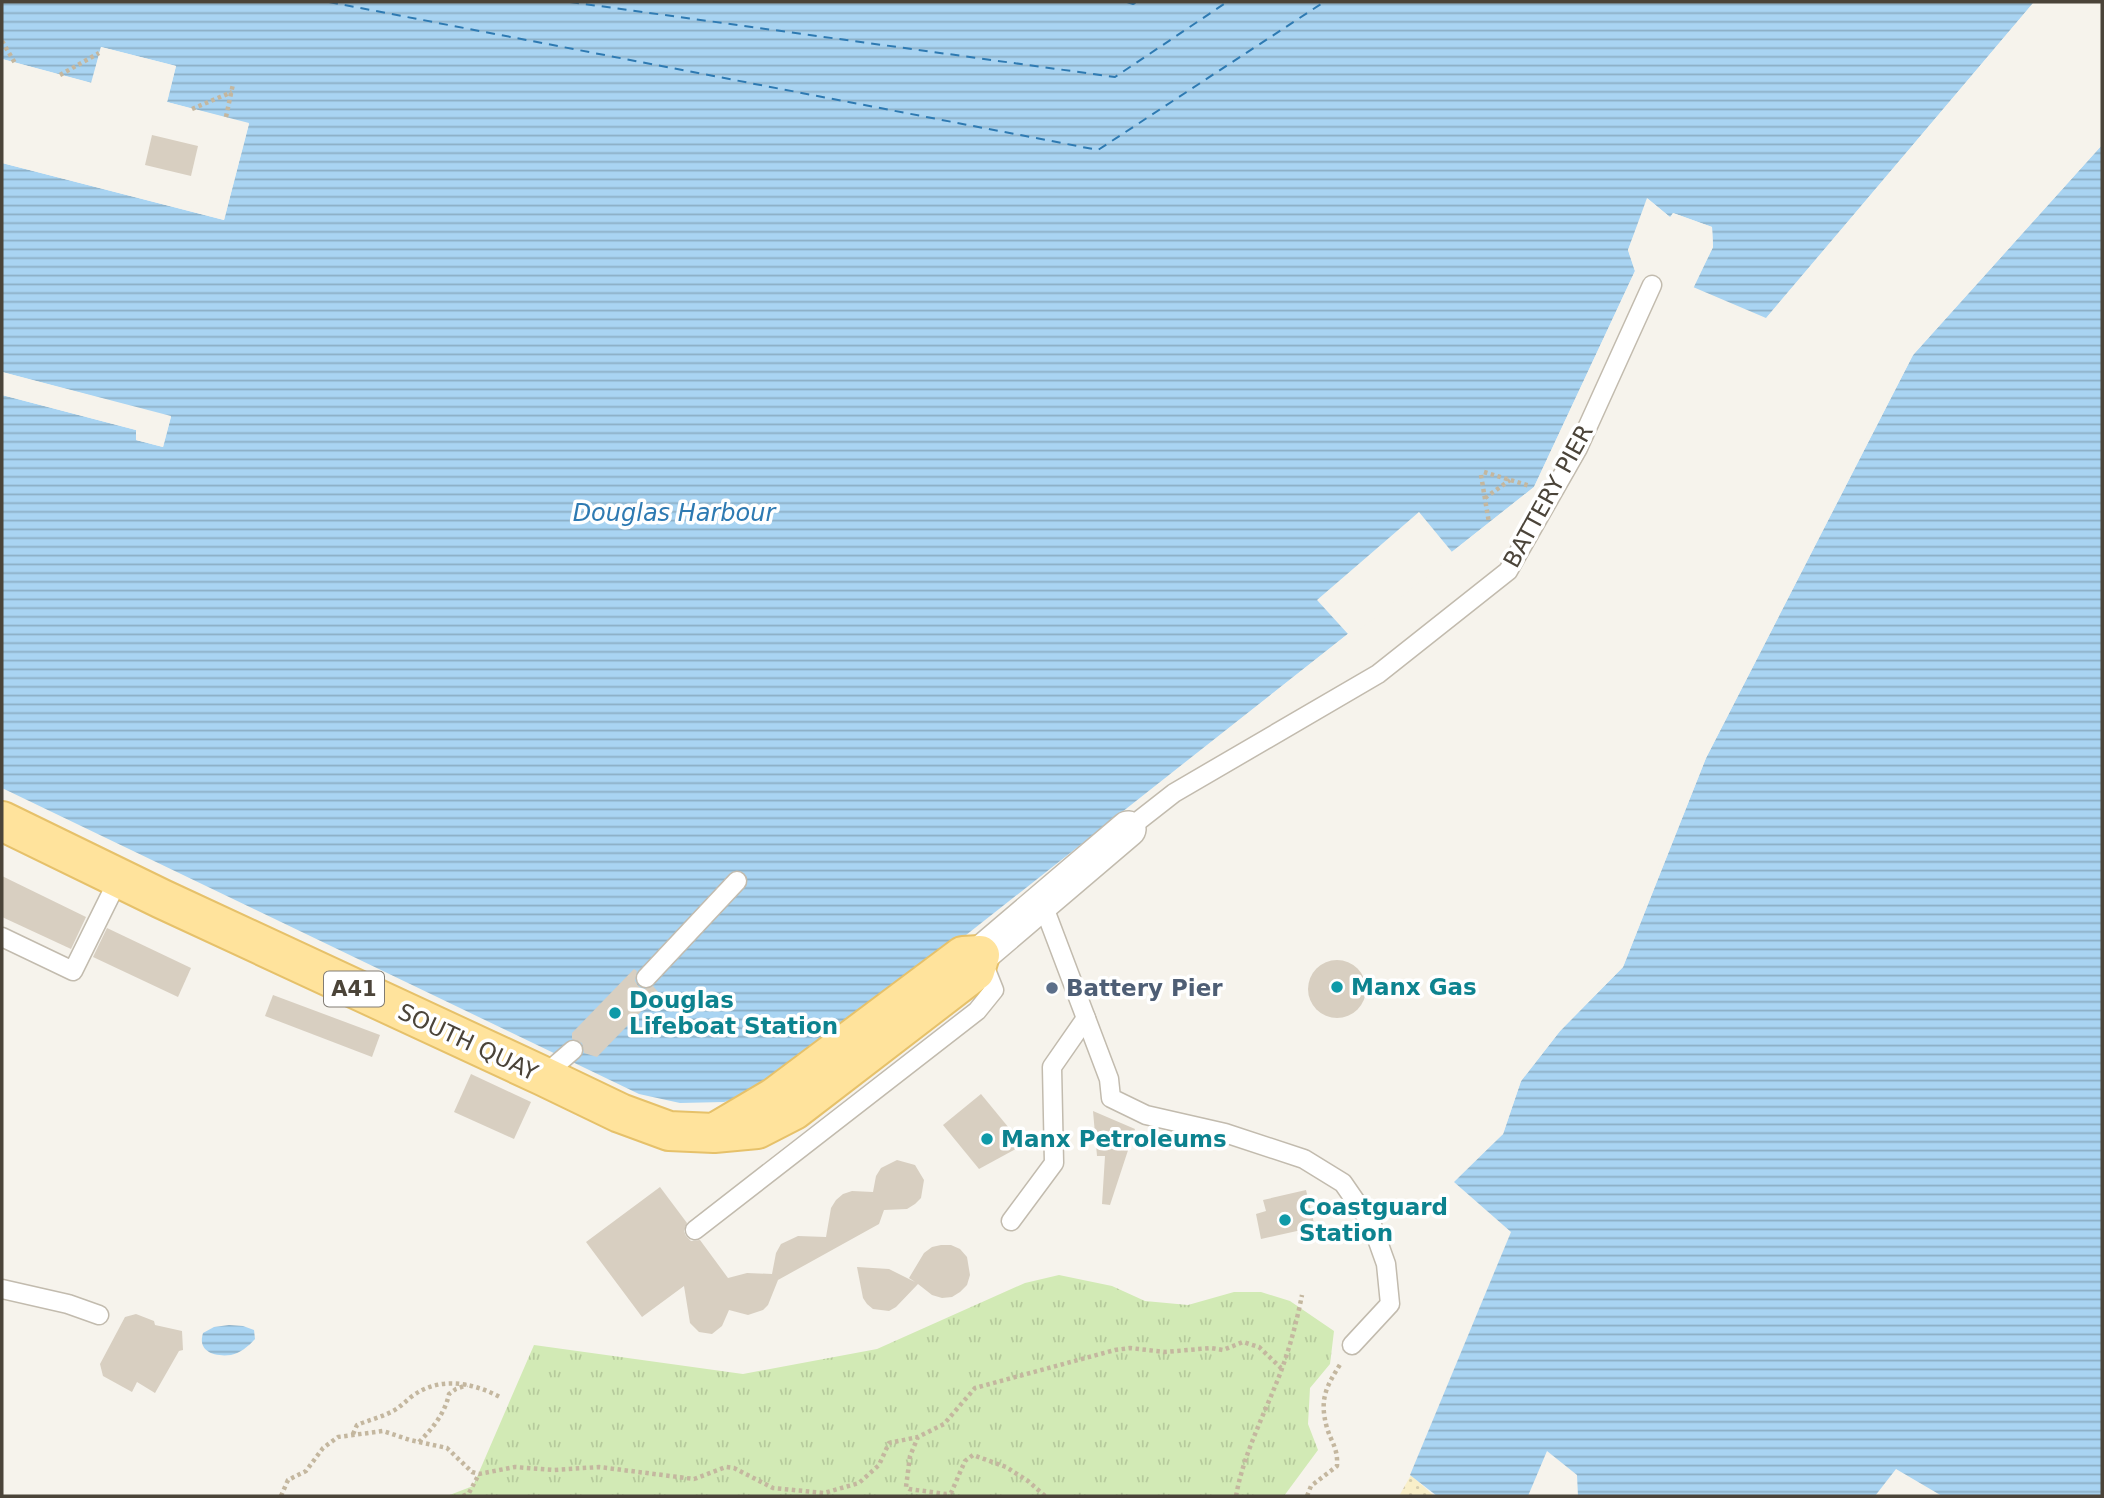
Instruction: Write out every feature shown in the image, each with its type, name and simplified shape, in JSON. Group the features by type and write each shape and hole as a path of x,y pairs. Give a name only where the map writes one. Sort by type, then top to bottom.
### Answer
{"main road":[{"name":"SOUTH QUAY","path":"2,821 119,878 560,1061 621,1113 669,1131 714,1133"},
{"name":"BATTERY PIER","path":"714,1133 757,1129 794,1110 975,971 979,955"}],"street":[{"name":"BATTERY PIER","path":"979,955 1128,829"}],"lane":[{"name":"BATTERY PIER","path":"1128,829 1174,793 1378,674 1508,571 1578,448 1652,285"},
{"path":"2,937 73,971 119,878"},
{"path":"646,978 737,881"},
{"path":"1042,902 1109,1079 1111,1098 1146,1115 1225,1133 1304,1159 1343,1183 1377,1238 1386,1264 1390,1304 1352,1345"},
{"path":"695,1230 978,1011 994,990 979,955"},
{"path":"1011,1221 1054,1163 1052,1068 1086,1018"},
{"path":"2,1289 68,1304 99,1315"}],"path":[{"path":"2,41 15,63"},
{"path":"60,75 99,52"},
{"path":"226,117 233,84"},
{"path":"192,109 232,92"},
{"path":"1489,523 1483,473 1534,487"},
{"path":"1485,498 1510,480"},
{"path":"1236,1496 1238,1482 1294,1332 1302,1295"},
{"path":"281,1496 288,1480 306,1471 330,1442 352,1435 383,1431 447,1448 472,1472 480,1474 515,1467 554,1470 599,1467 694,1479 719,1468 734,1468 773,1488 824,1493 859,1483 878,1465 889,1443 918,1437 944,1424 975,1388 1130,1348 1164,1352 1211,1348 1223,1350 1243,1342 1259,1347 1281,1368"},
{"path":"1307,1496 1311,1486 1336,1466 1337,1452 1327,1428 1323,1399 1326,1386 1352,1345"},
{"path":"352,1435 357,1425 396,1410 411,1397 435,1385 451,1382 500,1396"},
{"path":"419,1442 430,1432 447,1407 449,1394 467,1385"},
{"path":"918,1437 910,1456 906,1487 909,1489 951,1493 964,1461 973,1455 1006,1467 1045,1496"},
{"path":"463,1496 469,1493 480,1474"}],"green space":[{"path":"1059,1275 1112,1286 1145,1301 1188,1305 1234,1292 1261,1292 1290,1301 1334,1331 1330,1364 1310,1388 1308,1424 1318,1450 1284,1496 447,1496 473,1486 534,1345 743,1374 877,1349 1025,1283"}],"sand":[{"path":"1411,1475 1434,1496 1399,1496"}],"water":[{"name":"Douglas Harbour","path":"2,2 2034,2 1766,318 1693,287 1713,247 1712,227 1673,213 1671,218 1648,199 1628,250 1635,271 1534,487 942,954 767,1088 724,1102 680,1103 639,1094 2,788 2,395 136,430 136,440 163,447 171,417 2,372 2,163 224,220 249,124 167,102 176,66 101,47 92,83 2,59"},
{"path":"2102,145 2102,1496 1942,1496 1896,1469 1875,1496 1578,1496 1577,1475 1547,1451 1528,1496 1437,1496 1410,1475 1511,1232 1454,1182 1503,1134 1521,1081 1560,1031 1623,967 1706,758 1913,355"},
{"path":"229,1325 254,1330 255,1339 238,1353 231,1355 214,1354 205,1349 203,1333 214,1327"}],"pier":[{"path":"2034,2 2038,2 1768,320 1764,321"},
{"path":"101,47 176,66 167,102 249,123 224,220 2,163 2,159 222,216 245,126 165,105 163,102 172,68 104,51 95,84 91,86 2,63 2,59 91,83"},
{"path":"2102,141 2102,145 1913,355 1706,758 1623,967 1560,1031 1521,1081 1503,1134 1451,1183 1500,1132 1518,1079 1557,1029 1620,965 1703,757 1911,353"},
{"path":"1647,198 1670,217 1673,213 1712,227 1713,247 1692,291 1690,286 1710,246 1709,229 1675,217 1669,221 1649,204 1632,250 1639,272 1537,490 1119,819 1117,817 1348,634 1317,600 1419,512 1452,552 1534,487 1635,271 1628,250"},
{"path":"2,372 171,416 163,447 136,440 136,430 2,395 2,392 137,427 139,438 161,443 167,419 2,376"}],"building":[{"path":"152,135 198,146 191,176 145,165"},
{"path":"2,876 86,917 71,949 2,917"},
{"path":"107,928 191,968 178,997 93,957"},
{"name":"Manx Gas","path":"1331,960 1343,960 1358,968 1366,983 1366,995 1358,1010 1343,1018 1331,1018 1316,1010 1308,995 1308,983 1316,968"},
{"name":"Douglas Lifeboat Station","path":"634,969 637,971 635,981 639,987 644,989 653,986 659,993 597,1057 584,1053 582,1043 572,1039 572,1033"},
{"path":"273,995 380,1035 372,1057 265,1016"},
{"path":"471,1074 531,1102 514,1139 454,1112"},
{"name":"Manx Petroleums","path":"981,1094 1023,1145 979,1169 943,1125"},
{"name":"Manx Petroleums","path":"1093,1111 1135,1129 1110,1205 1102,1204 1105,1156 1097,1156"},
{"path":"897,1160 915,1165 924,1180 921,1198 915,1204 907,1209 884,1210 879,1224 778,1280 768,1305 763,1310 748,1315 729,1310 722,1326 712,1334 699,1332 690,1323 684,1286 642,1317 586,1242 660,1187 687,1223 684,1231 686,1236 691,1241 700,1240 728,1278 747,1273 772,1274 776,1253 781,1244 798,1236 826,1237 831,1208 836,1200 852,1191 873,1192 876,1176 881,1168"},
{"name":"Coastguard Station","path":"1306,1190 1315,1227 1261,1239 1256,1214 1266,1211 1263,1200"},
{"path":"941,1245 960,1249 967,1257 970,1275 967,1285 960,1292 952,1297 942,1298 932,1295 918,1284 889,1311 873,1309 867,1304 863,1298 857,1267 889,1269 915,1282 909,1278 924,1253"},
{"path":"136,1314 154,1321 155,1325 182,1331 183,1350 179,1351 155,1393 137,1382 132,1392 103,1376 100,1364 125,1317"}],"ferry route":[{"path":"329,2 1098,150 1324,2"},
{"path":"570,2 1115,77 1227,2"},
{"path":"1127,2 1137,2"}],"place":[{"name":"Manx Gas","path":"1337,987"},
{"name":"Battery Pier","path":"1052,988"},
{"name":"Douglas Lifeboat Station","path":"615,1013"},
{"name":"Manx Petroleums","path":"987,1139"},
{"name":"Coastguard Station","path":"1285,1220"}]}
